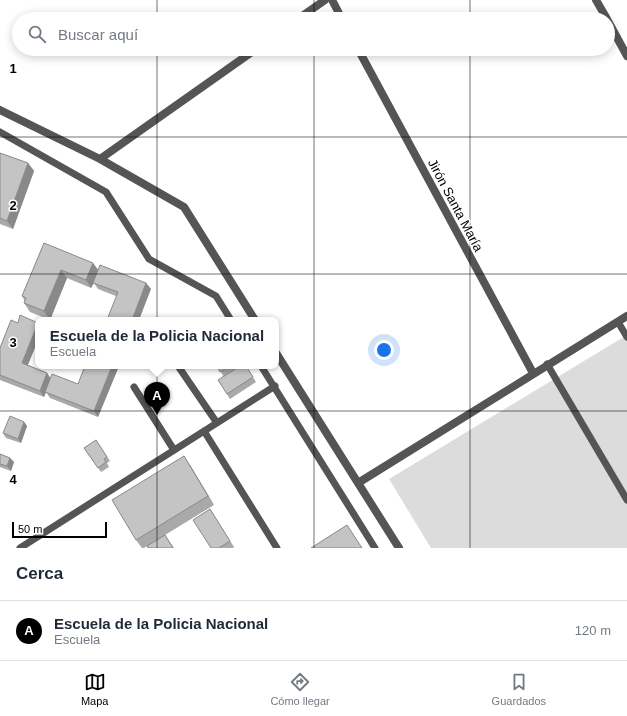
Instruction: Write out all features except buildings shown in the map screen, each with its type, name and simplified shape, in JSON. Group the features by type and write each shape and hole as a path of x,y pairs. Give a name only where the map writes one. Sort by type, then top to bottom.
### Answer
{"street":[{"path":"308,12 325,0"},
{"path":"332,0 338,12"},
{"path":"596,0 603,12"},
{"path":"615,34 627,56"},
{"path":"100,158 246,56"},
{"name":"Jirón Santa María","path":"362,56 533,373"},
{"path":"0,110 100,158 184,207 253,317"},
{"path":"358,483 547,364 627,316"},
{"path":"279,358 399,548"}],"lane":[{"path":"0,132 106,192 149,259 216,296 230,317"},
{"path":"618,322 627,337"},
{"path":"547,364 627,500"},
{"path":"180,369 218,423"},
{"path":"263,369 375,548"},
{"path":"20,548 275,386"},
{"path":"134,387 174,450"},
{"path":"204,431 277,548"}],"shaded area":[{"path":"627,335 627,548 431,548 389,479"}],"place":[{"name":"Escuela de la Policia Nacional","path":"157,415"}]}
